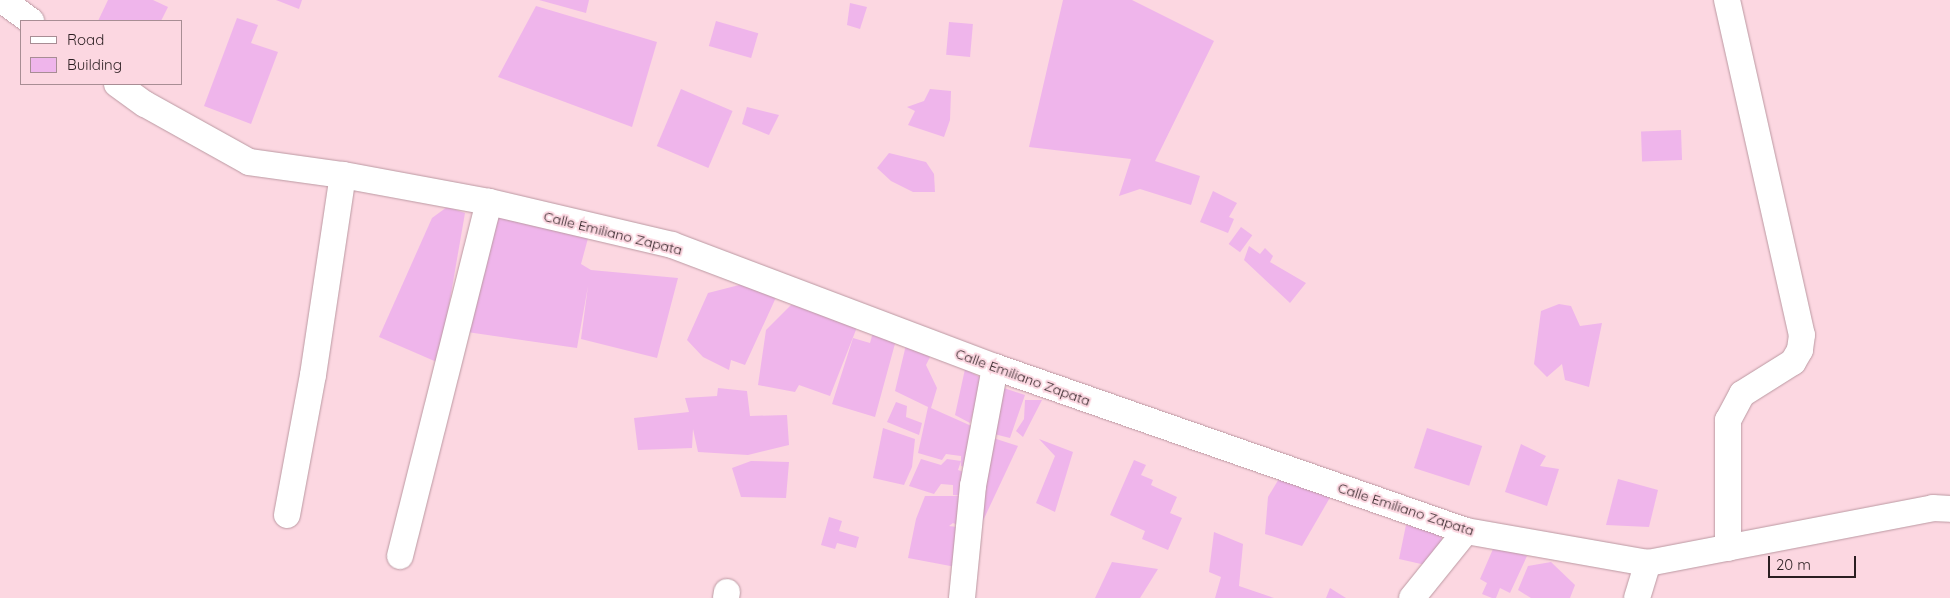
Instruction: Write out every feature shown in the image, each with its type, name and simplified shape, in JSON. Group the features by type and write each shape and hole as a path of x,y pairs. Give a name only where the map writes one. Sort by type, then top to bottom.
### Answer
{"street":[{"path":"2,0 30,20"},
{"path":"1728,0 1802,335 1800,350 1794,362 1742,394 1728,420 1728,548"},
{"name":"Calle Emiliano Zapata","path":"118,85 145,104 249,162 343,175 489,202 672,246 994,367 1466,531 1648,563 1933,508 1950,509"},
{"path":"286,515 313,375 343,175"},
{"path":"400,556 489,202"},
{"path":"962,598 973,486 994,367"},
{"path":"1412,598 1466,531"},
{"path":"1637,598 1648,563"}],"building":[{"path":"108,0 153,0 168,7 162,20 98,20"},
{"path":"276,0 302,0 299,9"},
{"path":"539,0 589,0 586,13"},
{"path":"1063,0 1132,0 1214,41 1155,161 1200,176 1191,205 1140,189 1119,196 1131,159 1029,147"},
{"path":"850,3 867,7 860,29 847,25"},
{"path":"536,6 657,42 632,127 498,77"},
{"path":"237,18 258,25 251,43 278,52 251,124 204,106"},
{"path":"716,21 758,33 751,58 709,46"},
{"path":"949,22 973,24 970,57 946,55"},
{"path":"681,89 733,111 708,168 657,146"},
{"path":"930,89 951,91 950,120 944,137 908,125 915,111 907,107 924,101"},
{"path":"747,107 779,115 769,135 742,124"},
{"path":"1681,130 1682,160 1642,161 1641,131"},
{"path":"889,153 926,162 934,174 935,192 913,192 891,181 877,168"},
{"path":"1213,191 1237,203 1229,217 1234,219 1228,233 1200,222"},
{"path":"492,206 590,231 581,264 591,270 678,278 657,358 581,339 588,286 577,348 467,332"},
{"path":"447,207 465,213 439,363 379,337 432,218"},
{"path":"1241,227 1252,235 1240,252 1229,244"},
{"path":"1249,246 1260,254 1265,248 1273,256 1270,262 1306,283 1290,303 1244,260"},
{"path":"747,283 778,293 745,365 731,360 729,370 703,357 687,340 708,293"},
{"path":"1559,304 1571,306 1580,326 1602,323 1589,387 1565,380 1562,364 1547,377 1534,364 1541,311"},
{"path":"791,305 823,307 861,317 830,396 799,385 795,392 758,385 766,330"},
{"path":"873,332 896,340 875,417 832,404 853,338 870,343"},
{"path":"906,345 930,357 926,365 937,388 931,408 976,428 971,469 961,466 961,456 946,454 942,460 918,453 928,407 895,391"},
{"path":"965,369 992,384 1025,395 1010,438 994,434 994,403 1003,402 989,399 975,406 970,423 955,415"},
{"path":"718,388 747,391 750,416 787,415 789,445 748,455 698,452 693,429 692,448 638,450 634,418 689,412 685,398 717,396"},
{"path":"1025,400 1042,400 1023,437 1016,431 1024,419"},
{"path":"896,402 907,406 906,417 922,423 919,435 887,422"},
{"path":"883,428 915,439 912,467 904,485 873,478"},
{"path":"1427,428 1482,446 1469,486 1414,468"},
{"path":"987,436 1018,446 973,542"},
{"path":"1039,439 1073,452 1055,512 1036,503 1055,456"},
{"path":"1521,444 1546,456 1540,466 1559,469 1547,506 1505,492"},
{"path":"921,459 941,465 947,459 961,461 958,470 970,474 965,528 961,568 908,558 916,519 925,496 966,496 953,495 953,485 941,484 934,494 909,486","holes":["953,523 965,528 949,526"]},
{"path":"1134,460 1146,465 1141,475 1153,480 1151,485 1177,497 1170,513 1182,518 1168,550 1142,539 1145,531 1110,515"},
{"path":"751,461 789,462 786,498 741,497 732,468"},
{"path":"1280,477 1332,494 1302,546 1265,534 1268,497"},
{"path":"1618,479 1658,490 1649,527 1606,525"},
{"path":"829,517 842,521 839,531 859,537 856,548 837,543 835,549 821,545"},
{"path":"1406,525 1439,532 1444,545 1430,566 1399,559"},
{"path":"1214,532 1243,544 1239,586 1274,598 1215,598 1221,577 1209,572"},
{"path":"1496,542 1527,556 1510,593 1500,588 1496,598 1492,598 1482,594 1487,583 1480,579"},
{"path":"1112,562 1158,569 1140,598 1095,598"},
{"path":"1551,562 1575,585 1570,598 1531,598 1518,590 1528,566"},
{"path":"1330,588 1346,598 1326,598"}]}
